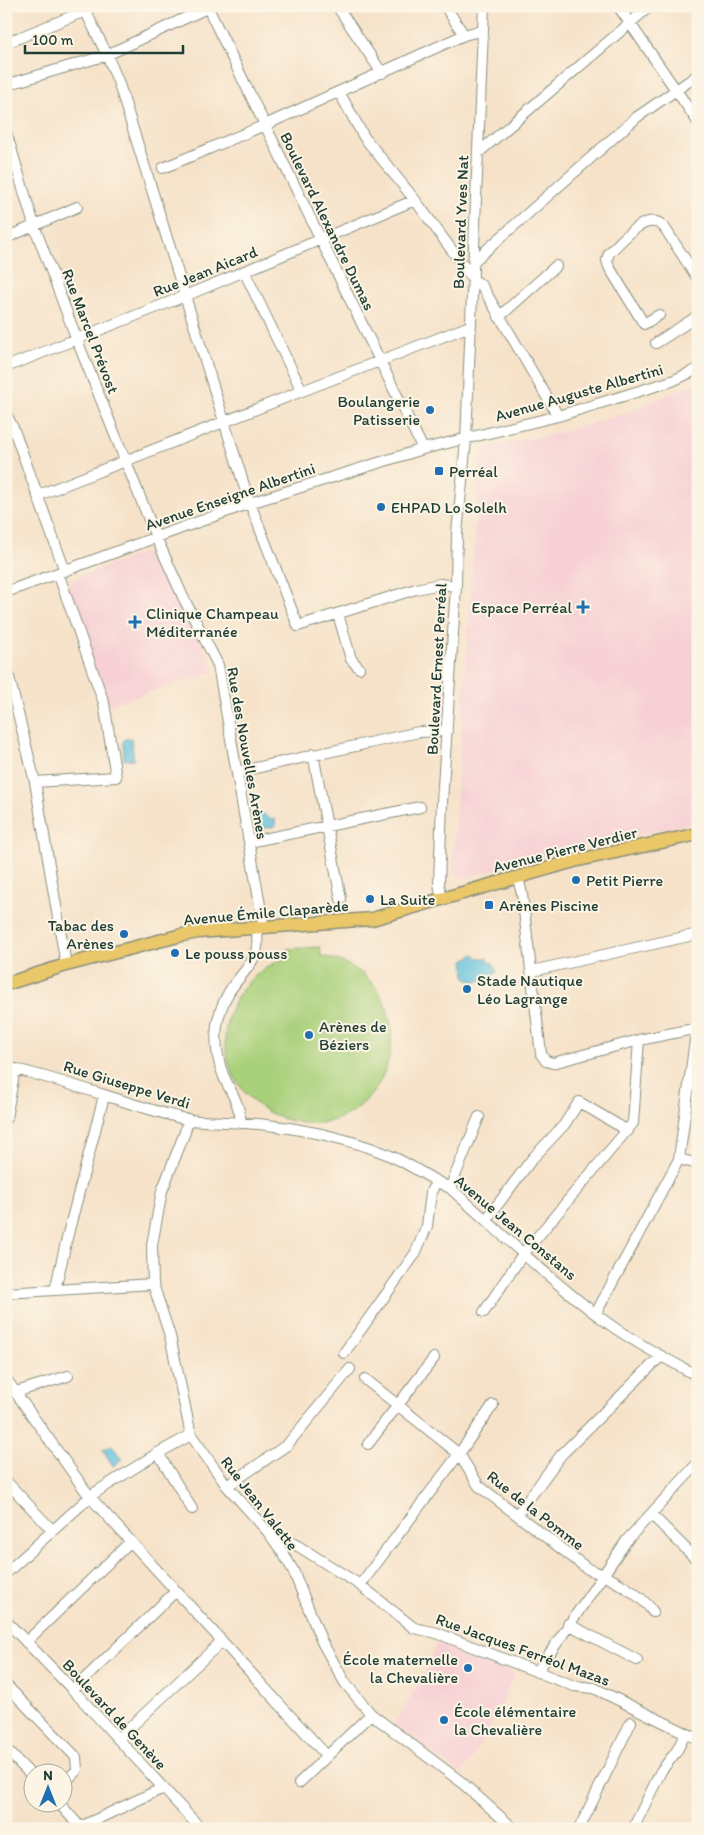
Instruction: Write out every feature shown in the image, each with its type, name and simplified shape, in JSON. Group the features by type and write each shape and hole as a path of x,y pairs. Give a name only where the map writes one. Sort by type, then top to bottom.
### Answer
{"main road":[{"name":"Avenue Pierre Verdier","path":"442,899 574,861 698,834"},
{"name":"Avenue Émile Claparède","path":"6,984 66,965 198,932 372,919 442,899"}],"street":[{"path":"337,6 382,73"},
{"path":"445,6 464,35"},
{"name":"Boulevard Yves Nat","path":"466,440 484,6"},
{"path":"618,6 698,122"},
{"path":"478,153 650,6"},
{"path":"6,85 107,55 209,7"},
{"name":"Boulevard Alexandre Dumas","path":"209,7 320,240 423,449"},
{"path":"6,44 84,9 118,81 250,503 298,626 416,589 440,584 456,586"},
{"path":"163,168 265,125 464,35 482,30"},
{"path":"474,261 637,116 698,75"},
{"path":"338,92 364,137 415,200 473,279 482,286 558,416"},
{"name":"Rue Marcel Prévost","path":"7,137 34,225 77,340 156,537"},
{"name":"Rue Jean Aicard","path":"6,367 185,296 415,200"},
{"path":"6,238 77,207"},
{"path":"659,314 644,324 609,267 607,260 609,253 642,223 657,221 664,227 698,279"},
{"path":"499,317 556,266"},
{"path":"244,271 302,391"},
{"path":"656,343 698,316"},
{"path":"39,495 470,326"},
{"name":"Avenue Auguste Albertini","path":"466,440 558,416 672,381 698,369"},
{"path":"6,414 39,495 104,703 116,777 35,782"},
{"name":"Avenue Enseigne Albertini","path":"6,592 250,503 423,449 466,440"},
{"name":"Boulevard Ernest Perréal","path":"442,899 439,884 456,586 457,534 466,440"},
{"name":"Rue des Nouvelles Arènes","path":"156,537 183,597 218,665 249,842 260,928 257,948 254,957 228,993 222,1006 216,1043 224,1077 238,1102 241,1122"},
{"path":"338,614 351,659 359,668"},
{"path":"6,665 35,782 66,965"},
{"path":"236,772 425,731 448,731"},
{"path":"313,754 341,899"},
{"path":"249,842 420,807"},
{"path":"518,878 522,894 542,1054 546,1061 552,1063 697,1024 679,1159 596,1313"},
{"path":"532,971 698,934"},
{"path":"484,1312 523,1254 628,1131 633,1122 639,1040"},
{"path":"6,1118 11,1068"},
{"name":"Rue Giuseppe Verdi","path":"11,1068 49,1077 104,1096 188,1119 241,1122"},
{"path":"55,1290 104,1096"},
{"path":"486,1220 532,1159 564,1125 579,1102 628,1131"},
{"path":"450,1188 479,1117"},
{"name":"Rue Jean Valette","path":"188,1119 185,1132 162,1191 152,1244 153,1284 170,1336 191,1435 227,1486 268,1532 293,1570 322,1642 345,1683 371,1714 460,1781 514,1829"},
{"name":"Avenue Jean Constans","path":"241,1122 296,1129 363,1145 393,1156 419,1170 436,1182 450,1188 523,1254 609,1324 660,1357 698,1376"},
{"path":"679,1159 698,1164"},
{"path":"344,1353 415,1254 427,1226 431,1192 436,1182"},
{"path":"6,1293 153,1284"},
{"path":"517,1515 561,1455 660,1357"},
{"path":"368,1444 434,1358"},
{"path":"227,1486 286,1445 350,1369"},
{"path":"16,1392 68,1376"},
{"path":"6,1379 90,1497 328,1756"},
{"name":"Rue de la Pomme","path":"365,1379 459,1454 479,1486 588,1569 603,1575 648,1603 653,1612"},
{"path":"360,1585 459,1454 493,1405"},
{"path":"6,1573 90,1497 158,1453 191,1435"},
{"path":"158,1453 192,1509"},
{"path":"537,1672 627,1540 698,1463"},
{"path":"6,1481 52,1530"},
{"path":"651,1514 698,1561"},
{"name":"Rue Jacques Ferréol Mazas","path":"268,1532 298,1546 360,1585 414,1628 437,1632 574,1686 594,1688 698,1739"},
{"path":"26,1642 131,1541"},
{"path":"73,1690 176,1591"},
{"name":"Boulevard de Genève","path":"6,1621 73,1690 201,1829"},
{"path":"568,1624 638,1660"},
{"path":"118,1738 222,1641"},
{"path":"6,1684 76,1758 77,1770 72,1775"},
{"path":"299,1783 371,1714"},
{"path":"579,1829 631,1722"},
{"path":"633,1829 661,1771 676,1752 686,1733"},
{"path":"7,1753 22,1767"},
{"path":"66,1812 79,1828 163,1788"}],"shaded area":[{"name":"Espace Perréal","path":"698,382 698,822 592,844 464,878 455,873 452,863 480,455 490,447 559,433 629,412"},
{"name":"Clinique Champeau Méditerranée","path":"148,551 156,554 215,671 112,704 107,703 67,589 73,579"},
{"path":"437,1643 515,1673 496,1717 462,1775 394,1725 424,1675"}],"green space":[{"name":"Arènes de Béziers","path":"320,947 321,956 358,971 381,996 391,1027 389,1059 376,1088 353,1111 322,1123 284,1119 275,1116 253,1101 241,1088 232,1072 226,1054 225,1036 228,1019 234,1003 243,988 256,975 270,965 287,958 287,949"}],"water":[{"path":"131,738 134,759 124,760 123,741"},
{"path":"255,812 262,812 268,818 275,819 276,826 262,829 258,826"},
{"path":"474,954 479,958 488,958 488,962 493,963 497,972 492,977 471,981 465,976 464,960"},
{"path":"112,1445 122,1460 113,1466 103,1450"}],"place":[{"name":"Boulangerie Patisserie","path":"430,410"},
{"name":"Perréal","path":"439,471"},
{"name":"EHPAD Lo Solelh","path":"381,507"},
{"name":"Espace Perréal","path":"583,607"},
{"name":"Clinique Champeau Méditerranée","path":"135,622"},
{"name":"Petit Pierre","path":"576,880"},
{"name":"La Suite","path":"370,899"},
{"name":"Arènes Piscine","path":"489,905"},
{"name":"Tabac des Arènes","path":"124,934"},
{"name":"Le pouss pouss","path":"175,953"},
{"name":"Stade Nautique Léo Lagrange","path":"467,989"},
{"name":"Arènes de Béziers","path":"309,1035"},
{"name":"École maternelle la Chevalière","path":"468,1668"},
{"name":"École élémentaire la Chevalière","path":"444,1720"}]}
